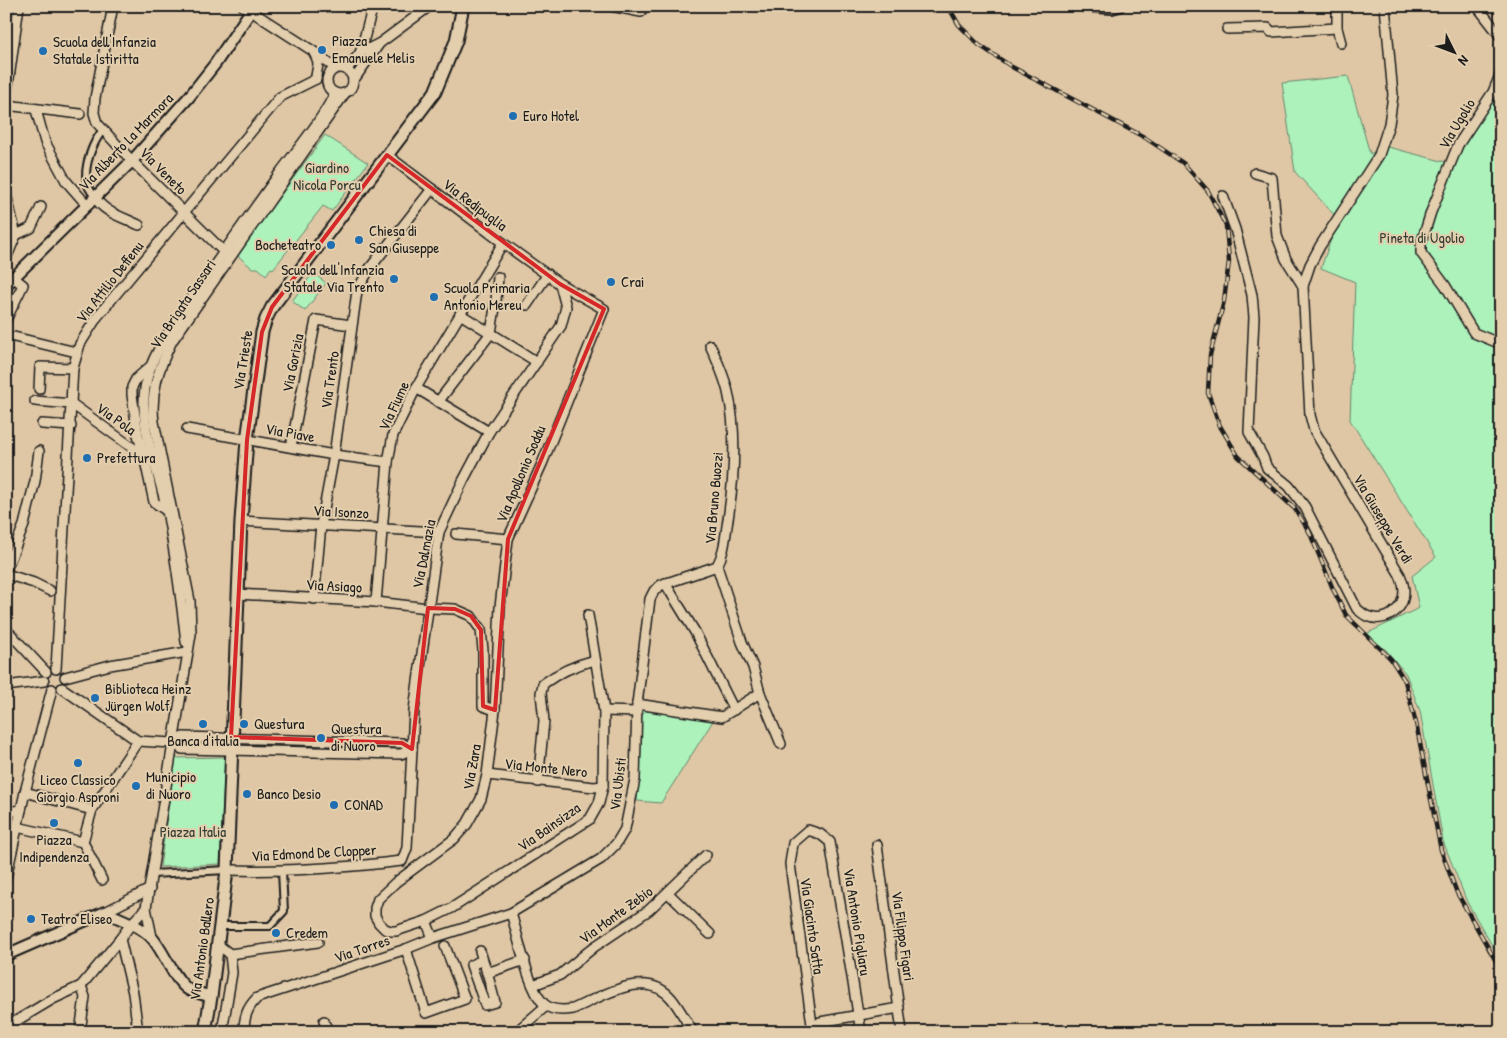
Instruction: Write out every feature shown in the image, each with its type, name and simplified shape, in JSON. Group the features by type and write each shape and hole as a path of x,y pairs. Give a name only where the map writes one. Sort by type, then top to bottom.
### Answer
{"main road":[{"name":"Via Trieste","path":"231,750 241,521 247,440 262,332 266,318 272,307 435,92 456,41 463,6"},
{"path":"227,870 231,750"},
{"name":"Via Antonio Ballero","path":"205,1032 212,997 227,870"}],"street":[{"path":"6,100 19,6"},
{"name":"Via Veneto","path":"113,6 94,98 94,113 97,123 132,161 230,259"},
{"path":"313,51 319,67 316,79 328,85 335,93 345,93 351,88 351,75 360,53 372,6"},
{"path":"360,53 380,43 430,6"},
{"path":"611,6 641,12"},
{"path":"1083,6 1112,8 1119,6"},
{"path":"1337,6 1336,28 1341,42"},
{"name":"Via Giuseppe Verdi","path":"1223,196 1235,229 1252,295 1254,317 1249,432 1267,468 1289,486 1305,507 1357,609 1366,616 1387,617 1394,613 1402,603 1404,590 1400,575 1314,430 1310,415 1303,286 1320,246 1379,155 1390,124 1392,95 1385,6"},
{"path":"1477,6 1501,37"},
{"path":"249,8 335,68 340,68 351,75"},
{"name":"Via Alberto La Marmora","path":"10,281 132,161 189,97 215,64 249,8"},
{"path":"1228,29 1268,28 1271,32 1336,28"},
{"path":"351,75 380,43"},
{"path":"328,85 329,74 335,68"},
{"name":"Via Ugolio","path":"1501,73 1494,92 1464,133 1450,163 1421,244 1421,253 1446,285 1474,333 1501,344"},
{"name":"Via Attilio Deffenu","path":"56,670 73,368 76,352 97,317 280,97 316,79"},
{"name":"Via Brigata Sassari","path":"187,652 182,604 167,511 147,437 144,406 152,365 164,338 223,252 319,120 335,93"},
{"name":"Via Brigata Sassari","path":"172,743 191,634 190,601 152,410 155,383 162,361 172,341 345,93"},
{"path":"6,105 80,114"},
{"path":"36,110 45,142 66,181 87,205"},
{"path":"103,130 94,140 88,161 86,183 99,204 105,209 139,225"},
{"name":"Via Redipuglia","path":"387,155 560,284"},
{"path":"1255,173 1272,178 1277,236 1286,259 1303,286"},
{"name":"Via Trento","path":"314,599 321,526 334,455 357,290 363,278 432,189"},
{"path":"6,193 16,235 6,259"},
{"path":"6,232 16,235 31,228 41,207"},
{"name":"Via Fiume","path":"376,602 388,462 393,435 416,388 503,243"},
{"path":"527,305 548,274"},
{"path":"438,402 491,333 498,277"},
{"path":"6,320 23,285 10,281"},
{"name":"Via Dalmazia","path":"402,861 407,848 414,710 439,532 462,481 489,432 561,326 566,307 565,296 560,284"},
{"name":"Via Apollonio Soddu","path":"494,710 500,607 508,539 542,464 604,309 560,284"},
{"path":"460,314 537,362"},
{"name":"Via Gorizia","path":"291,447 316,320 351,325"},
{"path":"10,335 76,352"},
{"name":"Via Bruno Buozzi","path":"664,583 717,566 723,555 731,503 733,424 728,392 722,372 710,345"},
{"name":"Via Brigata Sassari","path":"152,365 136,379 132,387 138,435 154,502 167,511"},
{"path":"39,389 40,367 73,368"},
{"path":"416,388 489,432"},
{"path":"35,401 72,404"},
{"name":"Via Pola","path":"72,404 144,456"},
{"path":"42,424 71,426"},
{"name":"Via Piave","path":"187,429 334,455 388,462"},
{"path":"39,451 35,481 24,525 6,572 50,591"},
{"name":"Via Isonzo","path":"241,521 439,532"},
{"path":"456,534 508,539"},
{"name":"Via Bruno Buozzi","path":"717,566 742,642 753,667 760,693 780,744"},
{"path":"664,583 695,632 734,710"},
{"name":"Via Ubisti","path":"512,913 601,859 616,844 624,829 635,779 637,708 650,599 654,590 664,583"},
{"name":"Via Asiago","path":"238,594 376,602 428,608"},
{"path":"428,608 455,609 471,616 481,630 483,706 494,710"},
{"name":"Via Bainsizza","path":"426,921 452,908 590,819 599,803 603,786 604,711 588,616"},
{"path":"6,629 45,677 52,689 25,792 6,878"},
{"path":"65,677 110,666 187,652"},
{"path":"538,782 544,721 541,693 543,684 556,674 575,665 595,660"},
{"path":"7,684 45,677 56,670 65,677"},
{"path":"62,688 65,677"},
{"path":"52,689 62,688 138,742 172,743 182,749 289,753 401,754 412,749"},
{"path":"604,711 637,708 722,717 760,693"},
{"name":"Via Zara","path":"426,921 396,931 391,930 379,923 375,916 375,908 378,899 396,882 454,839 467,824 481,799 487,775 494,710"},
{"path":"152,938 146,908 172,743 183,736 232,737 402,743 412,749"},
{"path":"288,739 289,753"},
{"path":"102,880 83,842 92,810 138,742"},
{"path":"370,742 370,753"},
{"name":"Via Monte Nero","path":"487,775 538,782 594,787 603,786"},
{"path":"25,792 92,810"},
{"path":"6,812 21,810"},
{"path":"17,826 83,842"},
{"name":"Via Antonio Pigliaru","path":"808,830 820,834 830,842 861,1032"},
{"name":"Via Giacinto Satta","path":"808,830 793,843 790,864 811,1031"},
{"name":"Via Filippo Figari","path":"877,844 902,1032"},
{"name":"Via Monte Zebio","path":"533,985 560,975 594,947 649,910 706,855"},
{"name":"Via Edmond De Clopper","path":"227,870 282,871 352,867 402,861"},
{"path":"152,874 227,870"},
{"path":"220,926 270,926 284,911 282,871"},
{"path":"6,955 110,910 150,889"},
{"path":"668,893 710,934"},
{"path":"6,1027 53,999 81,986 146,908"},
{"path":"110,910 152,938 177,979 188,989 212,997"},
{"path":"512,913 533,985 546,1006 558,1011 573,1009 626,987 638,984 650,986 662,990 672,998 693,1032"},
{"name":"Via Torres","path":"243,1031 246,1012 249,1006 258,998 512,913"},
{"path":"426,921 433,938"},
{"path":"120,939 133,993 138,1032"},
{"path":"217,944 230,954 318,942"},
{"path":"406,949 426,1012 465,999 446,946"},
{"path":"480,951 483,960 487,973 495,1002 485,1005 471,965 483,960"},
{"path":"222,1032 232,973 230,954"},
{"path":"487,973 525,960"},
{"path":"80,1032 85,997 81,986"},
{"path":"516,1032 546,1006"},
{"path":"811,1031 820,1022 899,1008"},
{"path":"324,1021 328,1032"},
{"path":"155,1032 169,1030 171,1032"}],"highlighted area":[{"path":"387,155 560,284 604,309 508,539 495,710 483,706 481,630 471,616 455,609 428,608 412,749 402,743 231,737 247,440 262,332 272,307"}],"green space":[{"name":"Pineta di Ugolio","path":"1348,76 1370,154 1384,146 1453,164 1501,85 1501,961 1467,902 1443,841 1420,711 1406,674 1386,650 1366,634 1419,608 1412,576 1436,557 1350,420 1355,282 1321,268 1338,219 1295,172 1282,83"},
{"name":"Giardino Nicola Porcu","path":"325,135 368,163 332,211 323,206 273,269 271,268 266,275 258,268 252,268 237,255"},
{"path":"313,273 326,283 305,311 292,301"},
{"path":"642,708 713,721 661,803 637,801"},
{"name":"Piazza Italia","path":"225,757 220,864 160,867 175,758"}],"railway":[{"path":"948,6 959,25 979,45 1012,67 1144,137 1183,163 1208,191 1226,226 1229,261 1224,301 1210,355 1208,393 1220,426 1238,456 1295,509 1309,531 1346,615 1391,659 1405,681 1416,723 1441,850 1457,893 1501,970"}],"place":[{"name":"Piazza Emanuele Melis","path":"322,50"},
{"name":"Scuola dell'Infanzia Statale Istiritta","path":"43,51"},
{"name":"Euro Hotel","path":"513,116"},
{"name":"Chiesa di San Giuseppe","path":"359,240"},
{"name":"Bocheteatro","path":"331,245"},
{"name":"Scuola dell'Infanzia Statale Via Trento","path":"394,279"},
{"name":"Crai","path":"611,282"},
{"name":"Scuola Primaria Antonio Mereu","path":"434,297"},
{"name":"Prefettura","path":"87,458"},
{"name":"Biblioteca Heinz Jürgen Wolf","path":"95,698"},
{"name":"Banca d'italia","path":"203,724"},
{"name":"Questura","path":"244,724"},
{"name":"Questura di Nuoro","path":"321,738"},
{"name":"Liceo Classico Giorgio Asproni","path":"78,763"},
{"name":"Municipio di Nuoro","path":"136,786"},
{"name":"Banco Desio","path":"247,794"},
{"name":"CONAD","path":"334,805"},
{"name":"Piazza Indipendenza","path":"54,823"},
{"name":"Teatro Eliseo","path":"31,919"},
{"name":"Credem","path":"276,933"}]}
